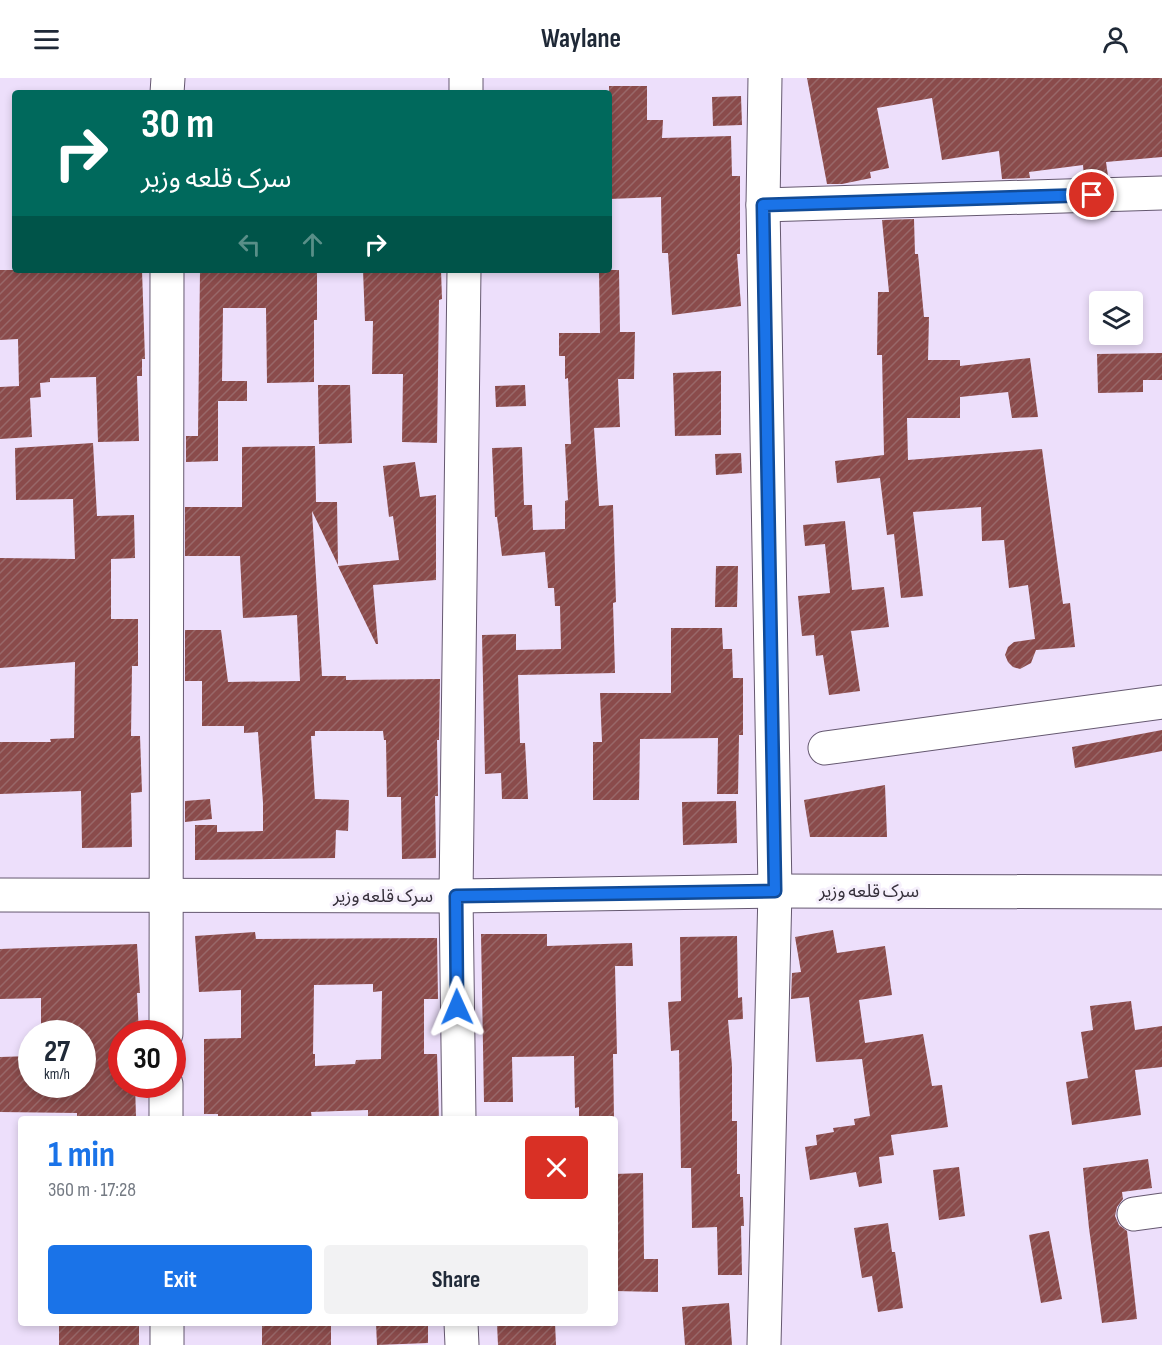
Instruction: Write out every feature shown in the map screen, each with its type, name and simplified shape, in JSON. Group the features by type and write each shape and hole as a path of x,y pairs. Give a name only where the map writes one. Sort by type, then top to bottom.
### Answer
{"street":[{"path":"764,1345 775,891 763,205 765,78"},
{"path":"763,205 1162,193"},
{"path":"166,1020 167,273"},
{"path":"459,1116 456,896 464,273"},
{"path":"825,748 1162,702"},
{"name":"سرک قلعه وزیر","path":"0,895 456,896 775,891 1162,892"},
{"path":"166,1098 166,1116"},
{"path":"167,1326 167,1345"},
{"path":"461,1326 462,1345"}],"building":[{"path":"807,78 1162,78 1162,157 1106,162 1108,176 1084,177 1083,165 1029,172 1030,178 1002,179 999,151 942,160 932,98 877,108 889,168 870,172 871,178 842,184 827,184"},
{"path":"609,86 647,86 647,120 663,120 662,138 731,136 732,176 740,176 740,254 737,254 741,306 672,315 668,253 662,253 661,197 612,199 612,90 609,90"},
{"path":"741,96 742,125 713,126 712,97"},
{"path":"914,219 915,254 918,254 924,317 929,317 928,360 960,360 960,366 1030,358 1038,417 1012,418 1008,392 960,397 960,418 907,418 908,460 1042,449 1063,604 1070,603 1075,647 1036,650 1031,663 1020,669 1013,667 1005,655 1008,647 1014,642 1035,639 1028,585 1009,588 1004,540 982,541 981,507 913,512 923,596 901,598 894,534 887,535 880,478 837,483 835,461 884,455 882,355 877,355 878,292 889,292 882,220"},
{"path":"0,270 12,270 12,273 142,273 145,359 142,359 142,376 137,376 139,441 98,442 96,377 50,378 50,382 40,383 41,397 30,398 32,437 0,439 0,387 19,386 18,339 0,340"},
{"path":"612,270 619,270 620,332 635,332 634,379 618,379 620,427 594,428 599,506 613,505 616,602 613,603 615,673 518,675 520,743 525,743 528,799 502,799 501,773 485,774 482,635 516,634 516,650 561,649 560,606 555,606 554,588 548,588 545,552 502,556 497,517 495,517 492,448 522,447 524,505 532,505 533,530 565,529 565,501 568,500 565,444 571,444 568,378 565,379 565,356 559,356 559,333 600,333 599,273 612,273"},
{"path":"200,273 317,273 314,382 267,383 266,308 223,308 222,381 247,381 247,401 218,401 218,461 186,462 186,436 198,436"},
{"path":"363,273 441,273 437,443 402,442 403,374 372,374 373,321 365,321"},
{"path":"1162,353 1162,380 1143,380 1143,392 1098,393 1097,354"},
{"path":"721,371 721,435 675,436 673,373"},
{"path":"318,385 350,385 352,443 319,444"},
{"path":"525,385 526,406 496,407 495,386"},
{"path":"93,443 97,516 134,515 135,558 111,559 111,619 138,619 138,666 132,666 131,736 140,736 142,792 131,793 132,847 82,848 81,791 0,794 0,742 51,742 50,739 74,738 75,662 0,668 0,558 75,559 73,499 16,500 15,448"},
{"path":"315,446 316,502 337,502 338,565 312,511 322,676 346,676 346,680 440,679 439,740 437,740 438,796 435,796 436,858 402,859 401,797 387,797 386,740 384,740 383,731 315,731 315,736 311,736 315,799 349,800 348,831 336,830 335,858 195,860 195,825 217,825 217,832 263,831 263,803 258,732 244,733 244,726 202,726 202,681 185,681 185,630 221,630 228,682 300,681 297,615 243,618 240,556 185,556 185,507 242,507 242,447"},
{"path":"741,453 742,473 716,475 715,454"},
{"path":"415,462 420,497 436,495 436,580 373,585 378,644 376,644 338,566 399,560 393,516 389,517 383,466"},
{"path":"845,521 852,590 884,587 889,627 851,631 860,691 829,695 823,655 816,656 814,635 802,636 798,596 830,593 825,544 805,546 803,525"},
{"path":"716,566 738,566 737,607 715,607"},
{"path":"671,628 722,628 723,649 732,649 733,678 743,678 743,735 739,735 738,794 717,794 718,738 640,739 639,800 593,800 593,742 602,742 600,693 671,693"},
{"path":"1162,730 1162,751 1075,768 1072,747"},
{"path":"885,785 887,837 810,837 804,800"},
{"path":"210,799 212,819 185,822 185,801"},
{"path":"736,801 737,843 683,845 682,802"},
{"path":"833,930 837,953 885,946 892,995 859,1000 865,1043 923,1034 932,1086 942,1085 948,1127 891,1135 894,1155 879,1157 882,1183 859,1187 856,1172 810,1180 805,1147 817,1145 816,1135 834,1132 833,1128 855,1125 854,1119 870,1116 862,1059 816,1062 809,997 791,999 792,973 801,972 795,937"},
{"path":"255,932 256,939 437,938 438,999 424,999 424,1054 437,1054 439,1116 368,1116 368,1110 311,1112 312,1116 204,1114 204,1039 241,1038 241,990 199,992 195,936","holes":["373,984 373,992 382,991 381,1059 356,1060 355,1064 315,1066 315,1054 313,1054 314,985"]},
{"path":"481,934 547,934 547,946 632,943 633,966 615,966 617,1054 613,1054 614,1116 579,1116 579,1107 575,1108 574,1056 512,1057 513,1102 484,1102"},
{"path":"737,936 738,998 742,997 743,1019 728,1020 732,1066 732,1121 737,1121 737,1174 740,1174 740,1197 743,1197 742,1275 718,1275 717,1227 692,1228 691,1168 681,1168 679,1050 671,1051 668,1002 681,1001 680,937"},
{"path":"137,944 140,993 137,993 138,1020 108,1020 108,1098 135,1098 136,1116 0,1112 0,1057 18,1056 18,1098 96,1098 96,1020 41,1020 41,998 0,999 0,949"},
{"path":"1131,1001 1135,1030 1162,1026 1162,1067 1135,1070 1141,1115 1072,1125 1066,1082 1088,1078 1081,1032 1093,1030 1090,1006"},
{"path":"1148,1159 1152,1188 1122,1192 1123,1199 1117,1207 1115,1216 1119,1225 1127,1231 1137,1319 1102,1323 1083,1168"},
{"path":"959,1167 965,1216 939,1220 933,1170"},
{"path":"643,1173 644,1259 658,1259 658,1292 618,1291 618,1174"},
{"path":"888,1223 892,1252 895,1252 903,1308 878,1312 872,1276 862,1278 854,1228"},
{"path":"1049,1231 1062,1299 1041,1303 1029,1235"},
{"path":"729,1303 732,1345 685,1345 682,1307"},
{"path":"59,1326 139,1326 139,1345 59,1345"},
{"path":"262,1326 331,1326 331,1345 262,1345"},
{"path":"376,1326 428,1326 428,1343 377,1345"},
{"path":"497,1326 555,1326 556,1345 498,1345"}],"route":[{"path":"457,1007 456,896 775,891 763,205 1092,195"}]}
